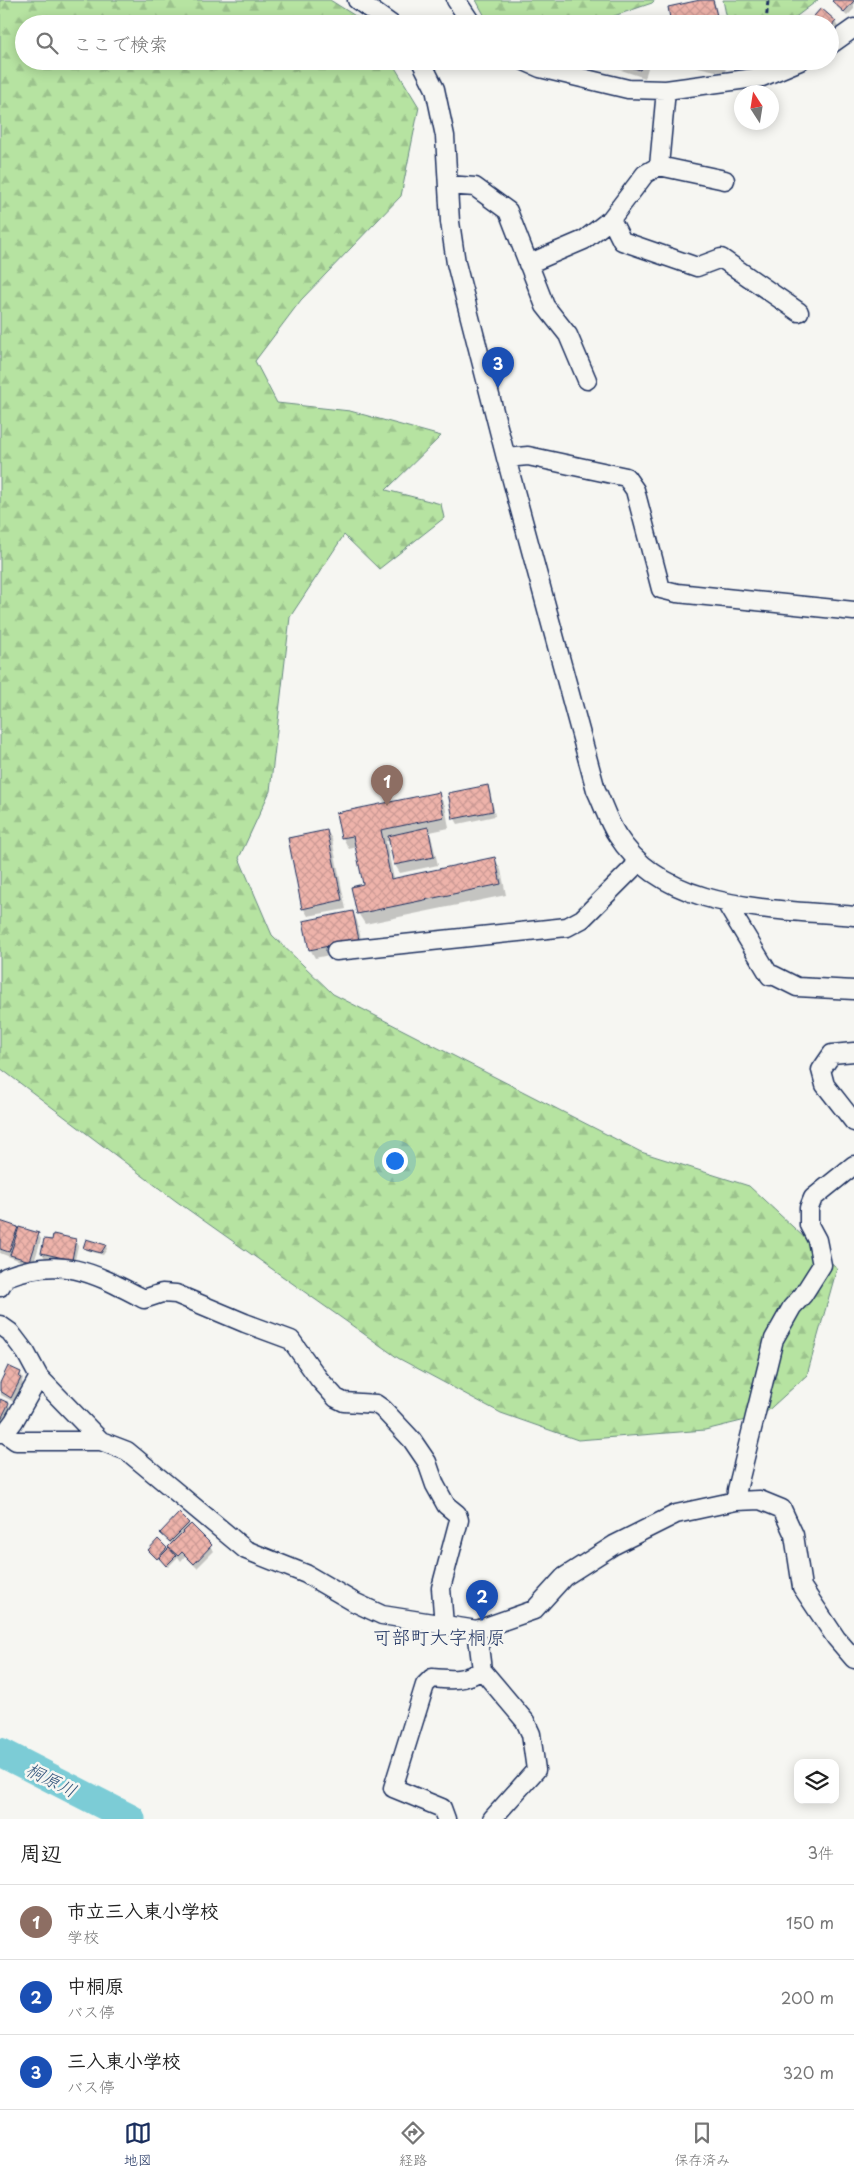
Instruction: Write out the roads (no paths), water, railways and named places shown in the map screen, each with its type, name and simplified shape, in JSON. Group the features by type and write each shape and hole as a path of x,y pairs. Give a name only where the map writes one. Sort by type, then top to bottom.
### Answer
{"street":[{"path":"357,0 378,15"},
{"path":"456,0 466,15"},
{"path":"839,39 854,28"},
{"path":"425,70 435,89 445,136 450,222 456,263 506,458 596,790 616,835 639,862 672,885 694,895 726,903 854,916"},
{"path":"548,70 628,89 666,90 762,77 779,70"},
{"path":"659,166 666,90"},
{"path":"528,264 584,240 611,219 645,174 659,166 725,180"},
{"path":"448,185 475,187 508,211 545,306 568,335 587,380"},
{"path":"611,219 622,241 696,267 721,258 798,312"},
{"path":"506,458 528,456 626,477 636,490 661,589 677,593 854,611"},
{"path":"336,951 567,927 582,919 639,862"},
{"path":"726,903 770,976 773,975 797,987 854,990"},
{"path":"854,1052 832,1054 821,1070 825,1085 854,1122"},
{"path":"736,1501 737,1490 774,1339 792,1306 803,1295 822,1265 817,1240 810,1225 809,1208 813,1198 854,1165"},
{"path":"0,1287 6,1277 22,1270 47,1266 97,1275 144,1299 162,1293 176,1294 291,1340 319,1380 336,1398 344,1402 376,1404 383,1409 412,1440 427,1462 435,1485 446,1505 457,1514 459,1520 441,1588 444,1625"},
{"path":"0,1325 10,1332 26,1353 39,1377 102,1441"},
{"path":"39,1377 14,1422 2,1433 16,1441 102,1441 127,1451 246,1550 306,1574 382,1615 477,1630 534,1610 564,1577 614,1545 667,1518 676,1514 736,1501 760,1500 782,1509 794,1535 802,1586 836,1638 854,1659"},
{"path":"477,1630 482,1670 525,1721 531,1734 536,1770 492,1819"},
{"path":"446,1819 442,1808 393,1788 425,1685 432,1678 455,1681 470,1678 482,1670"}],"waterway":[{"name":"桐原川","path":"0,1752 131,1819"}],"place":[{"name":"三入東小学校","path":"498,388"},
{"name":"市立三入東小学校","path":"387,806"},
{"name":"中桐原","path":"482,1621"}],"district":[{"name":"可部町大字桐原","path":"439,1636"}]}
